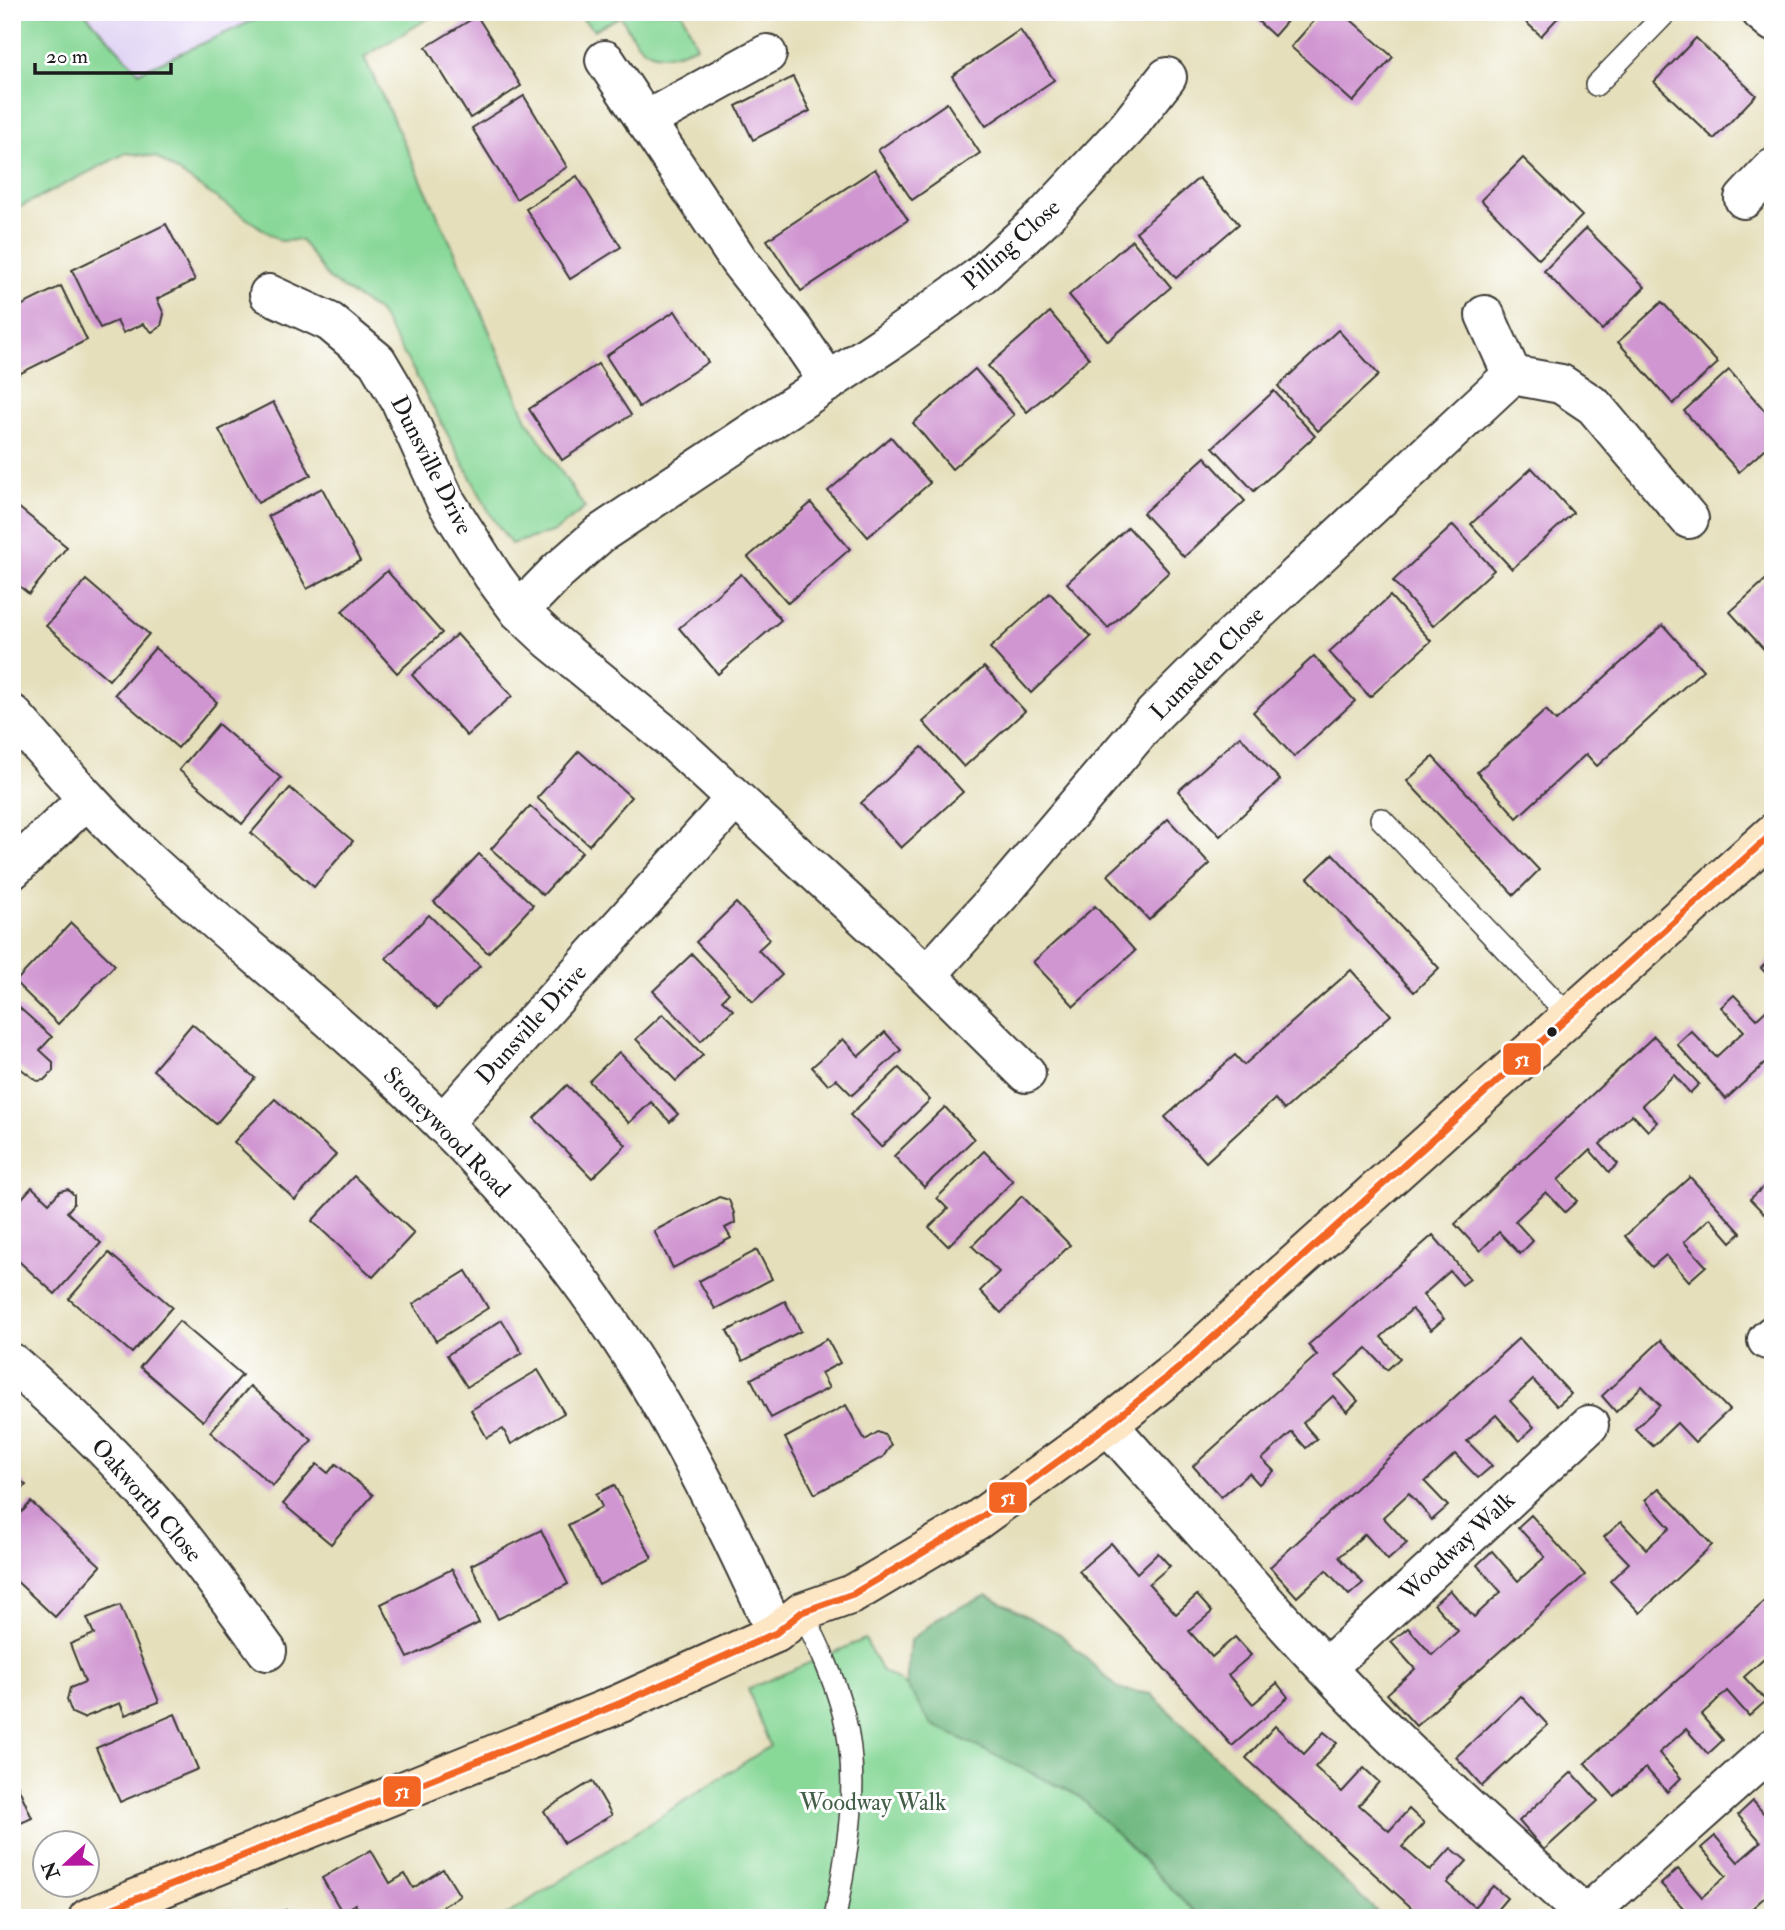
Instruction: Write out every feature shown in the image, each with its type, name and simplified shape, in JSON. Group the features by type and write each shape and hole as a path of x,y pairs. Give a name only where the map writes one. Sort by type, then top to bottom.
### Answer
{"street":[{"path":"1761,12 1773,22"},
{"path":"645,121 767,54"},
{"path":"605,60 739,261 794,331 829,382"},
{"name":"Pilling Close","path":"519,611 600,534 829,382 979,276 1053,207 1128,127 1167,77"},
{"path":"1744,199 1773,168"},
{"name":"Dunsville Drive","path":"269,294 330,322 377,360 400,400 445,500 471,543 519,611 550,640 673,741 927,975 1026,1073"},
{"path":"1485,315 1512,376 1561,384 1594,406 1689,519"},
{"name":"Lumsden Close","path":"927,975 1006,888 1154,714 1226,642 1512,376"},
{"name":"Stoneywood Road","path":"12,714 139,852 382,1065 442,1124 542,1232 597,1303 633,1359 691,1454 727,1526 789,1623"},
{"path":"12,870 88,799"},
{"name":"Dunsville Drive","path":"442,1124 734,800"},
{"path":"88,1918 621,1703 853,1594 976,1521 1108,1425 1178,1368 1773,833"},
{"name":"Oakworth Close","path":"12,1363 91,1434 149,1497 201,1561 267,1651"},
{"path":"1108,1425 1326,1668 1460,1802 1587,1917 1773,1748"},
{"name":"Woodway Walk","path":"1326,1668 1590,1425"}],"lane":[{"path":"1596,85 1667,12"},
{"path":"1381,819 1570,1016"},
{"path":"789,1623 823,1653 845,1717 852,1772 843,1876 835,1918"}],"shaded area":[{"path":"84,12 272,12 139,72"}],"green space":[{"path":"12,12 84,12 139,72 272,12 439,12 364,57 466,276 527,420 585,508 555,531 511,544 492,517 379,312 329,279 301,240 280,241 156,157 126,153 12,211"},
{"path":"575,12 682,12 697,46 670,55 651,53 635,40 621,16 594,30"},
{"path":"987,1595 1060,1634 1119,1689 1151,1694 1383,1918 1201,1918 1079,1796 931,1724 906,1685 910,1641 941,1616"},
{"name":"Woodway Walk","path":"865,1639 881,1670 981,1732 1096,1793 1225,1918 502,1918 770,1746 748,1689"}],"building":[{"path":"1248,12 1295,12 1274,36"},
{"path":"1322,12 1342,12 1393,57 1353,102 1291,47"},
{"path":"1515,12 1563,12 1541,36"},
{"path":"477,16 521,86 470,118 426,47"},
{"path":"1020,30 1054,80 986,126 952,76"},
{"path":"1696,38 1756,95 1714,139 1654,82"},
{"path":"793,77 810,111 753,140 736,106"},
{"path":"524,96 567,167 516,199 472,128"},
{"path":"947,103 980,153 912,200 878,150"},
{"path":"1523,158 1582,216 1539,259 1481,200"},
{"path":"875,169 908,220 801,291 767,240"},
{"path":"577,176 621,247 570,279 526,209"},
{"path":"1199,178 1239,224 1176,278 1136,232"},
{"path":"166,224 195,280 157,299 164,314 161,326 152,332 143,324 123,333 117,321 100,328 72,270"},
{"path":"1586,228 1645,287 1602,330 1544,271"},
{"path":"1132,240 1171,287 1108,341 1069,295"},
{"path":"61,286 87,340 13,377 12,310"},
{"path":"1662,302 1718,363 1673,404 1618,342"},
{"path":"675,311 708,362 639,407 606,356"},
{"path":"1050,312 1089,358 1027,412 988,366"},
{"path":"1338,330 1379,375 1318,431 1278,386"},
{"path":"598,364 631,415 562,460 529,409"},
{"path":"975,369 1014,415 952,469 913,423"},
{"path":"1729,370 1773,420 1773,442 1739,472 1684,411"},
{"path":"1274,391 1315,436 1254,491 1213,447"},
{"path":"273,402 311,475 258,503 219,430"},
{"path":"891,437 930,483 868,537 828,491"},
{"path":"1205,457 1245,501 1184,557 1143,513"},
{"path":"1532,468 1573,513 1512,569 1471,524"},
{"path":"322,488 360,561 307,589 268,516"},
{"path":"12,502 67,547 29,594 12,580"},
{"path":"811,503 850,549 788,603 748,557"},
{"path":"1453,525 1494,570 1433,626 1393,581"},
{"path":"1128,527 1169,572 1108,628 1067,583"},
{"path":"387,571 442,633 397,673 342,611"},
{"path":"1773,573 1773,653 1770,656 1730,612"},
{"path":"741,574 781,620 718,674 679,628"},
{"path":"86,580 149,634 109,680 46,626"},
{"path":"1050,593 1091,637 1031,693 990,648"},
{"path":"1390,596 1431,641 1370,697 1329,652"},
{"path":"1663,625 1703,670 1597,766 1586,754 1517,818 1477,772 1546,710 1556,721"},
{"path":"457,634 512,696 467,736 412,675"},
{"path":"155,648 217,702 178,748 115,694"},
{"path":"1314,656 1355,701 1294,757 1253,712"},
{"path":"984,667 1025,711 964,767 923,722"},
{"path":"218,724 281,778 242,824 179,770"},
{"path":"1240,736 1280,780 1220,836 1178,791"},
{"path":"922,747 963,792 901,848 861,803"},
{"path":"579,751 631,797 589,845 537,798"},
{"path":"1433,757 1539,870 1514,895 1407,781"},
{"path":"290,788 353,841 314,887 251,833"},
{"path":"530,806 582,852 543,895 491,849"},
{"path":"1168,819 1210,864 1149,920 1108,875"},
{"path":"479,854 533,905 488,953 434,902"},
{"path":"1333,854 1439,968 1414,992 1308,878"},
{"path":"736,903 770,939 758,950 782,975 753,1002 696,942"},
{"path":"1095,906 1135,951 1074,1006 1033,962"},
{"path":"429,915 480,966 437,1009 386,958"},
{"path":"71,923 115,965 58,1024 15,982"},
{"path":"692,954 729,993 722,1000 733,1010 701,1041 653,991"},
{"path":"1773,957 1773,981 1761,968"},
{"path":"1351,970 1391,1015 1284,1110 1275,1099 1206,1162 1165,1117 1235,1055 1244,1065"},
{"path":"1734,995 1757,1019 1773,1004 1773,1056 1726,1099 1677,1044 1691,1031 1716,1057 1744,1031 1721,1007"},
{"path":"12,1001 52,1037 40,1050 53,1062 53,1071 44,1080 37,1081 20,1068 12,1076"},
{"path":"663,1014 703,1055 676,1081 636,1039"},
{"path":"192,1024 255,1078 216,1124 153,1070"},
{"path":"885,1032 901,1050 852,1095 836,1079 828,1085 812,1067 843,1039 859,1056"},
{"path":"1654,1036 1699,1084 1690,1093 1674,1075 1642,1105 1657,1122 1648,1131 1632,1114 1600,1144 1618,1164 1609,1172 1590,1150 1558,1180 1577,1201 1565,1212 1546,1192 1515,1221 1533,1241 1520,1254 1499,1232 1480,1251 1455,1224"},
{"path":"619,1052 678,1114 670,1122 651,1102 629,1123 589,1081"},
{"path":"899,1068 930,1100 881,1147 850,1115"},
{"path":"567,1085 626,1145 592,1178 534,1118"},
{"path":"275,1099 336,1155 295,1200 234,1142"},
{"path":"945,1107 974,1139 924,1187 894,1156"},
{"path":"984,1151 1013,1181 948,1246 929,1227 948,1209 937,1198"},
{"path":"354,1176 414,1233 373,1277 312,1221"},
{"path":"1690,1177 1741,1233 1731,1242 1710,1218 1684,1242 1706,1266 1689,1281 1666,1255 1652,1267 1625,1236"},
{"path":"1773,1179 1773,1223 1750,1199"},
{"path":"32,1187 49,1203 60,1191 68,1189 74,1195 74,1204 67,1212 101,1243 55,1294 12,1255 12,1209"},
{"path":"1022,1196 1070,1245 1001,1313 980,1291 999,1272 972,1246"},
{"path":"719,1197 729,1200 734,1213 735,1223 725,1228 731,1238 673,1268 654,1231"},
{"path":"1433,1235 1470,1279 1462,1285 1450,1271 1423,1295 1444,1319 1431,1330 1412,1309 1381,1337 1400,1358 1387,1370 1367,1348 1336,1376 1358,1401 1347,1412 1333,1396 1303,1423 1317,1439 1306,1448 1292,1432 1262,1459 1274,1471 1259,1484 1249,1473 1221,1497 1193,1466 1317,1355 1308,1345"},
{"path":"757,1250 772,1279 715,1309 699,1281"},
{"path":"109,1253 172,1307 132,1353 69,1299"},
{"path":"466,1271 488,1308 436,1341 413,1304"},
{"path":"785,1301 801,1331 743,1361 727,1331"},
{"path":"502,1320 522,1353 467,1387 447,1355"},
{"path":"179,1321 242,1375 203,1421 140,1367"},
{"path":"1519,1338 1571,1394 1557,1406 1533,1380 1510,1401 1534,1427 1519,1441 1496,1415 1467,1441 1492,1466 1478,1478 1455,1454 1425,1482 1448,1506 1432,1520 1409,1493 1383,1517 1407,1543 1388,1560 1365,1534 1339,1557 1363,1583 1349,1595 1326,1570 1297,1597 1270,1567"},
{"path":"827,1339 840,1363 821,1373 829,1388 771,1418 751,1379"},
{"path":"1661,1340 1729,1410 1695,1442 1677,1423 1653,1446 1635,1429 1660,1405 1642,1386 1616,1412 1602,1396"},
{"path":"538,1370 564,1413 511,1444 503,1429 487,1438 471,1410"},
{"path":"250,1386 312,1440 273,1486 210,1432"},
{"path":"846,1405 865,1440 878,1432 885,1435 891,1445 883,1457 815,1494 785,1438"},
{"path":"317,1464 328,1473 336,1464 373,1495 331,1544 283,1504"},
{"path":"12,1473 26,1485 12,1501"},
{"path":"614,1485 652,1558 599,1585 568,1525 602,1507 596,1494"},
{"path":"1659,1488 1712,1545 1640,1613 1610,1581 1629,1563 1604,1537 1621,1522 1646,1549 1670,1528 1645,1500"},
{"path":"31,1502 101,1566 55,1617 12,1577 12,1523"},
{"path":"1531,1515 1585,1575 1416,1726 1387,1694 1415,1669 1391,1642 1408,1628 1432,1655 1458,1631 1434,1604 1450,1590 1474,1617 1501,1592 1477,1565 1492,1551 1518,1581 1545,1557 1518,1527"},
{"path":"541,1530 568,1584 498,1619 471,1565"},
{"path":"1111,1543 1137,1573 1158,1553 1170,1566 1149,1584 1176,1614 1197,1595 1212,1612 1189,1631 1212,1657 1235,1637 1251,1655 1228,1675 1253,1704 1277,1683 1288,1697 1232,1746 1079,1571"},
{"path":"452,1569 479,1623 408,1658 381,1604"},
{"path":"1773,1594 1773,1651 1744,1677 1766,1701 1749,1716 1727,1691 1701,1715 1723,1740 1708,1754 1686,1729 1659,1753 1681,1778 1667,1792 1646,1768 1614,1796 1585,1763"},
{"path":"120,1605 159,1702 125,1715 120,1703 83,1718 72,1713 67,1700 70,1688 85,1682 70,1644 94,1634 87,1618"},
{"path":"1521,1696 1548,1725 1482,1786 1456,1757"},
{"path":"175,1714 198,1769 120,1802 96,1748"},
{"path":"1275,1726 1304,1754 1324,1732 1337,1743 1315,1767 1342,1792 1364,1768 1379,1782 1359,1805 1389,1831 1409,1809 1424,1823 1402,1847 1430,1871 1451,1848 1467,1861 1447,1883 1474,1907 1493,1886 1507,1898 1490,1918 1423,1918 1246,1758"},
{"path":"1572,1772 1598,1801 1544,1850 1519,1821"},
{"path":"12,1773 32,1818 12,1827"},
{"path":"592,1781 612,1815 564,1843 544,1811"},
{"path":"1753,1801 1773,1824 1773,1890 1741,1918 1680,1918 1687,1912 1661,1884 1678,1869 1702,1897 1726,1876 1701,1848 1715,1836 1738,1862 1761,1842 1738,1815"},
{"path":"371,1850 390,1883 405,1874 413,1888 443,1869 460,1896 424,1918 363,1918 355,1904 342,1912 322,1878"},
{"path":"286,1910 289,1918 266,1918"}],"transit line":[{"name":"51","path":"89,1918 621,1703 776,1633 802,1612 853,1594 976,1521 1108,1425 1179,1368 1773,833"}]}
